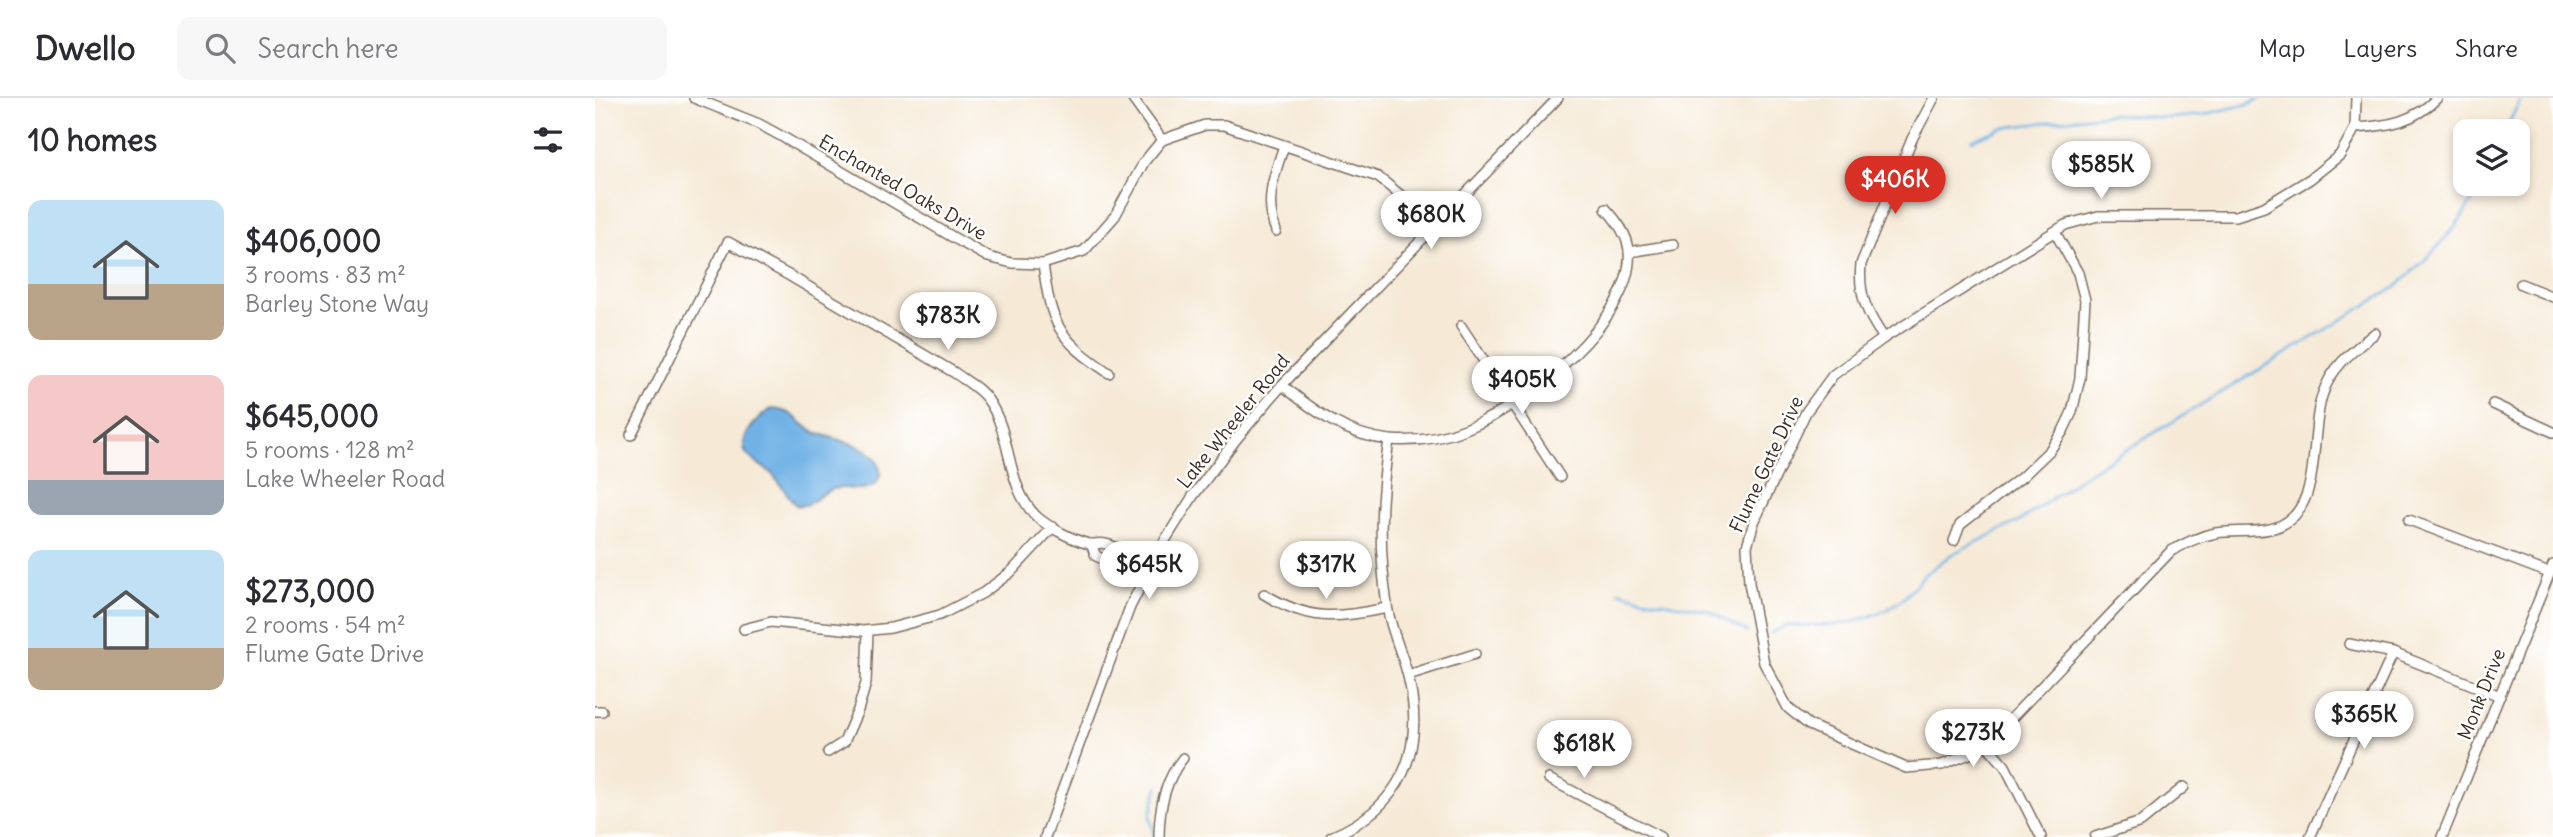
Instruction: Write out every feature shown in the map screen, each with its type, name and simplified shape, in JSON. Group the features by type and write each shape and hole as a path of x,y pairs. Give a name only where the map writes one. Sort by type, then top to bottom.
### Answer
{"street":[{"name":"Enchanted Oaks Drive","path":"694,98 759,124 988,257 1012,263 1043,264 1084,251 1115,216 1144,162 1162,140"},
{"path":"1132,98 1162,140 1205,125 1224,125 1378,177 1436,224"},
{"name":"Lake Wheeler Road","path":"1045,837 1144,570 1193,496 1282,385 1558,98"},
{"path":"1884,338 1871,320 1859,285 1861,264 1912,139 1934,98"},
{"name":"Flume Gate Drive","path":"2356,98 2355,128 2340,155 2287,193 2252,212 2236,216 2098,216 2078,220 1884,338 1833,375 1805,412 1754,522 1747,546 1749,583 1764,663 1788,708 1809,725 1906,768 1942,765 1974,752 2001,729 2171,551 2190,540 2216,533 2279,527 2294,516 2307,496 2322,395 2330,377 2344,359 2375,333"},
{"path":"2355,128 2402,122 2427,109 2437,98"},
{"path":"1276,231 1270,218 1270,187 1284,146"},
{"path":"1282,385 1314,412 1334,423 1358,433 1389,440 1415,440 1454,433 1512,405 1576,352 1610,314 1625,284 1629,251 1626,239 1617,221 1606,209"},
{"path":"1954,541 1960,525 2022,477 2050,450 2072,412 2080,378 2085,300 2078,273 2055,232"},
{"path":"631,435 728,242 981,391 995,412 1005,436 1018,487 1028,507 1038,518 1091,544 1104,543 1140,558 1144,570 1133,572 1096,556 1091,544"},
{"path":"1629,251 1673,245"},
{"path":"1043,264 1053,318 1063,337 1083,356 1109,373"},
{"path":"2521,284 2553,297"},
{"path":"1461,326 1560,477"},
{"path":"2493,404 2553,432"},
{"path":"1331,837 1350,829 1384,803 1410,757 1416,722 1408,676 1387,608 1379,522 1389,440"},
{"path":"2409,520 2551,569"},
{"path":"744,629 771,622 868,631 940,615 983,593 1011,572 1053,527"},
{"name":"Monk Drive","path":"2442,837 2551,569"},
{"path":"1264,594 1294,610 1322,616 1333,617 1387,608"},
{"path":"828,752 844,742 858,710 866,683 868,631"},
{"path":"2349,644 2393,653 2500,696"},
{"path":"2310,837 2393,653"},
{"path":"1408,676 1475,654"},
{"path":"1985,743 2005,766 2041,837"},
{"path":"1159,837 1160,808 1166,789 1174,769 1184,758"},
{"path":"1549,779 1661,837"},
{"path":"2095,837 2141,822 2184,787"}],"water":[{"path":"772,409 791,414 813,431 852,444 871,454 880,470 878,481 870,487 860,489 833,489 807,505 796,505 772,474 749,456 744,447 751,428"}],"waterway":[{"path":"1972,140 2002,128 2110,114 2171,118 2202,115 2248,104 2261,98"},
{"path":"2511,119 2521,98"},
{"path":"1771,633 1785,626 1834,625 1857,621 1887,610 1905,597 1924,575 1952,554 2020,521 2088,473 2396,287 2455,227 2475,196"},
{"path":"1618,591 1645,599 1708,610 1747,632"},
{"path":"1154,837 1150,817 1158,786"}]}
